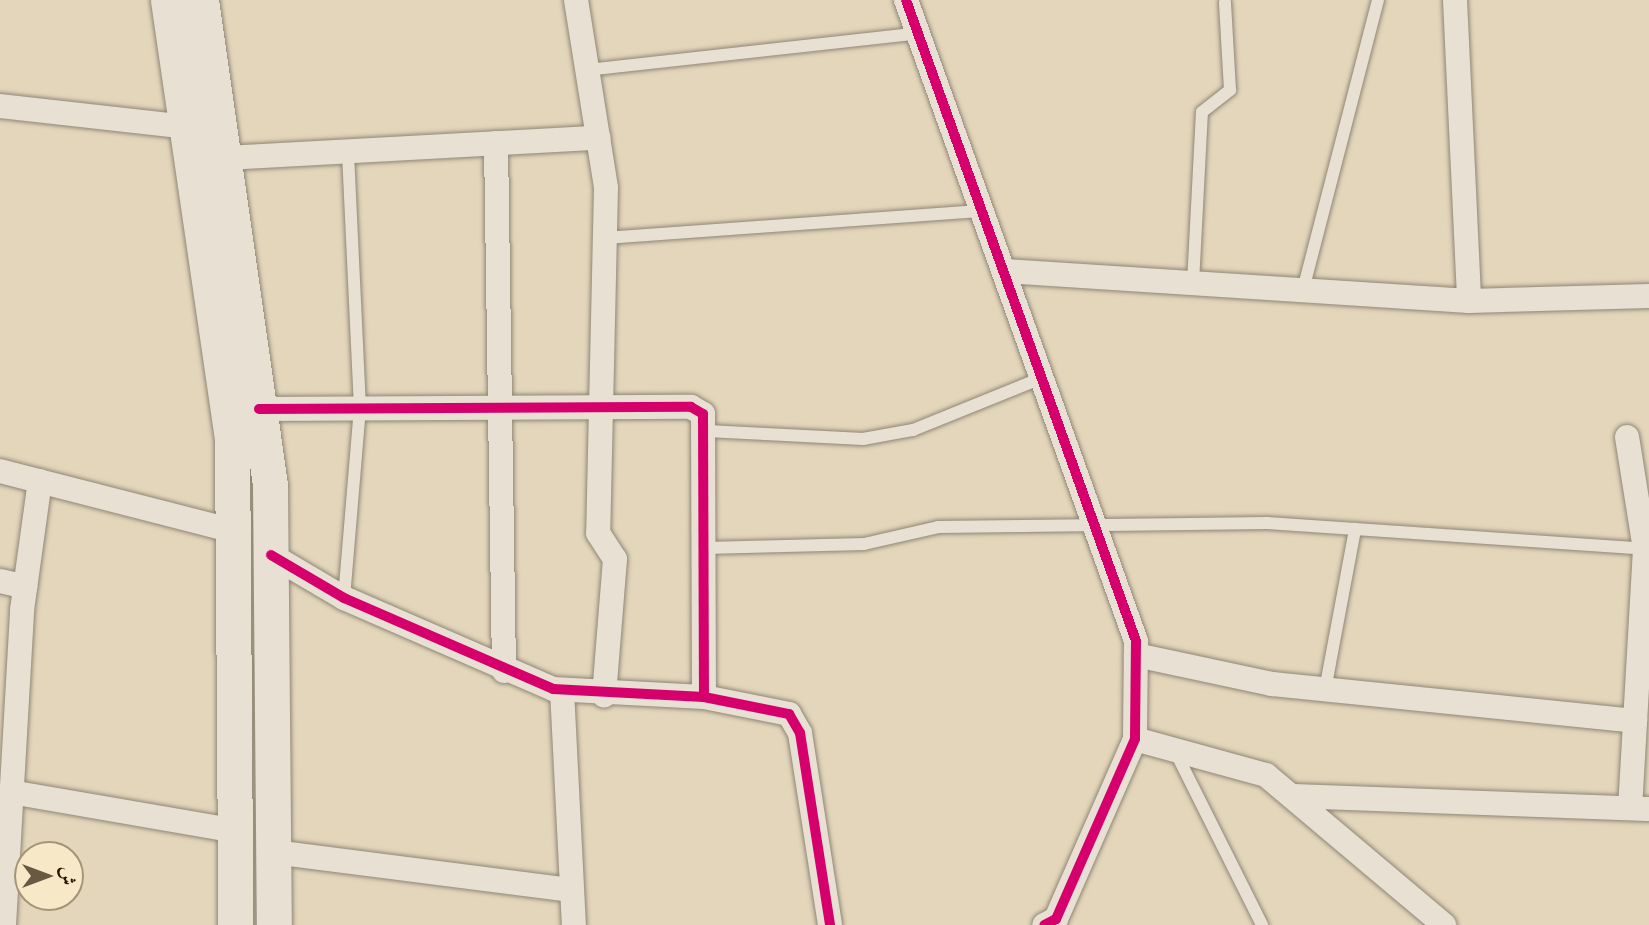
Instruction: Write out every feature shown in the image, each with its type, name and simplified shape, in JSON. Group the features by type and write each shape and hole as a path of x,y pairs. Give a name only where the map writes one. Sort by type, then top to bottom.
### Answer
{"main road":[{"path":"168,0 232,438 235,925"},
{"path":"201,0 259,409 271,555 274,925"}],"street":[{"path":"576,0 598,138 604,238 598,533 615,559 604,696"},
{"path":"906,0 984,211 1136,655 1135,739 1053,923"},
{"path":"1455,0 1469,301"},
{"path":"0,106 186,127"},
{"path":"223,158 598,138"},
{"path":"496,144 504,671"},
{"path":"1005,271 1469,301 1649,296"},
{"path":"259,409 691,407 703,414 707,431 704,697"},
{"path":"1292,796 1639,809 1635,721 1645,550 1627,437"},
{"path":"0,471 233,531"},
{"path":"4,925 3,875 25,587 40,481"},
{"path":"271,555 344,598 504,671 562,690 604,696 704,697 771,706 789,714 800,733 830,925"},
{"path":"0,581 25,587"},
{"path":"1136,655 1325,690 1635,721"},
{"path":"562,690 574,925"},
{"path":"1135,739 1266,775 1437,923"},
{"path":"11,792 236,831"},
{"path":"274,852 572,890"}],"lane":[{"path":"1303,290 1378,0"},
{"path":"1193,283 1202,112 1230,90 1225,2"},
{"path":"587,70 920,33"},
{"path":"344,598 360,408 348,151"},
{"path":"604,238 984,211"},
{"path":"707,431 863,439 913,430 1042,378"},
{"path":"705,548 864,544 938,527 1267,523 1645,550"},
{"path":"1325,690 1355,529"},
{"path":"1175,751 1262,925"}],"cycle path":[{"path":"906,0 1136,641 1135,739 1056,919 1044,925"},
{"path":"259,409 691,407 703,414 704,697"},
{"path":"271,555 344,598 553,689 704,697 789,714 800,733 830,925"}]}
